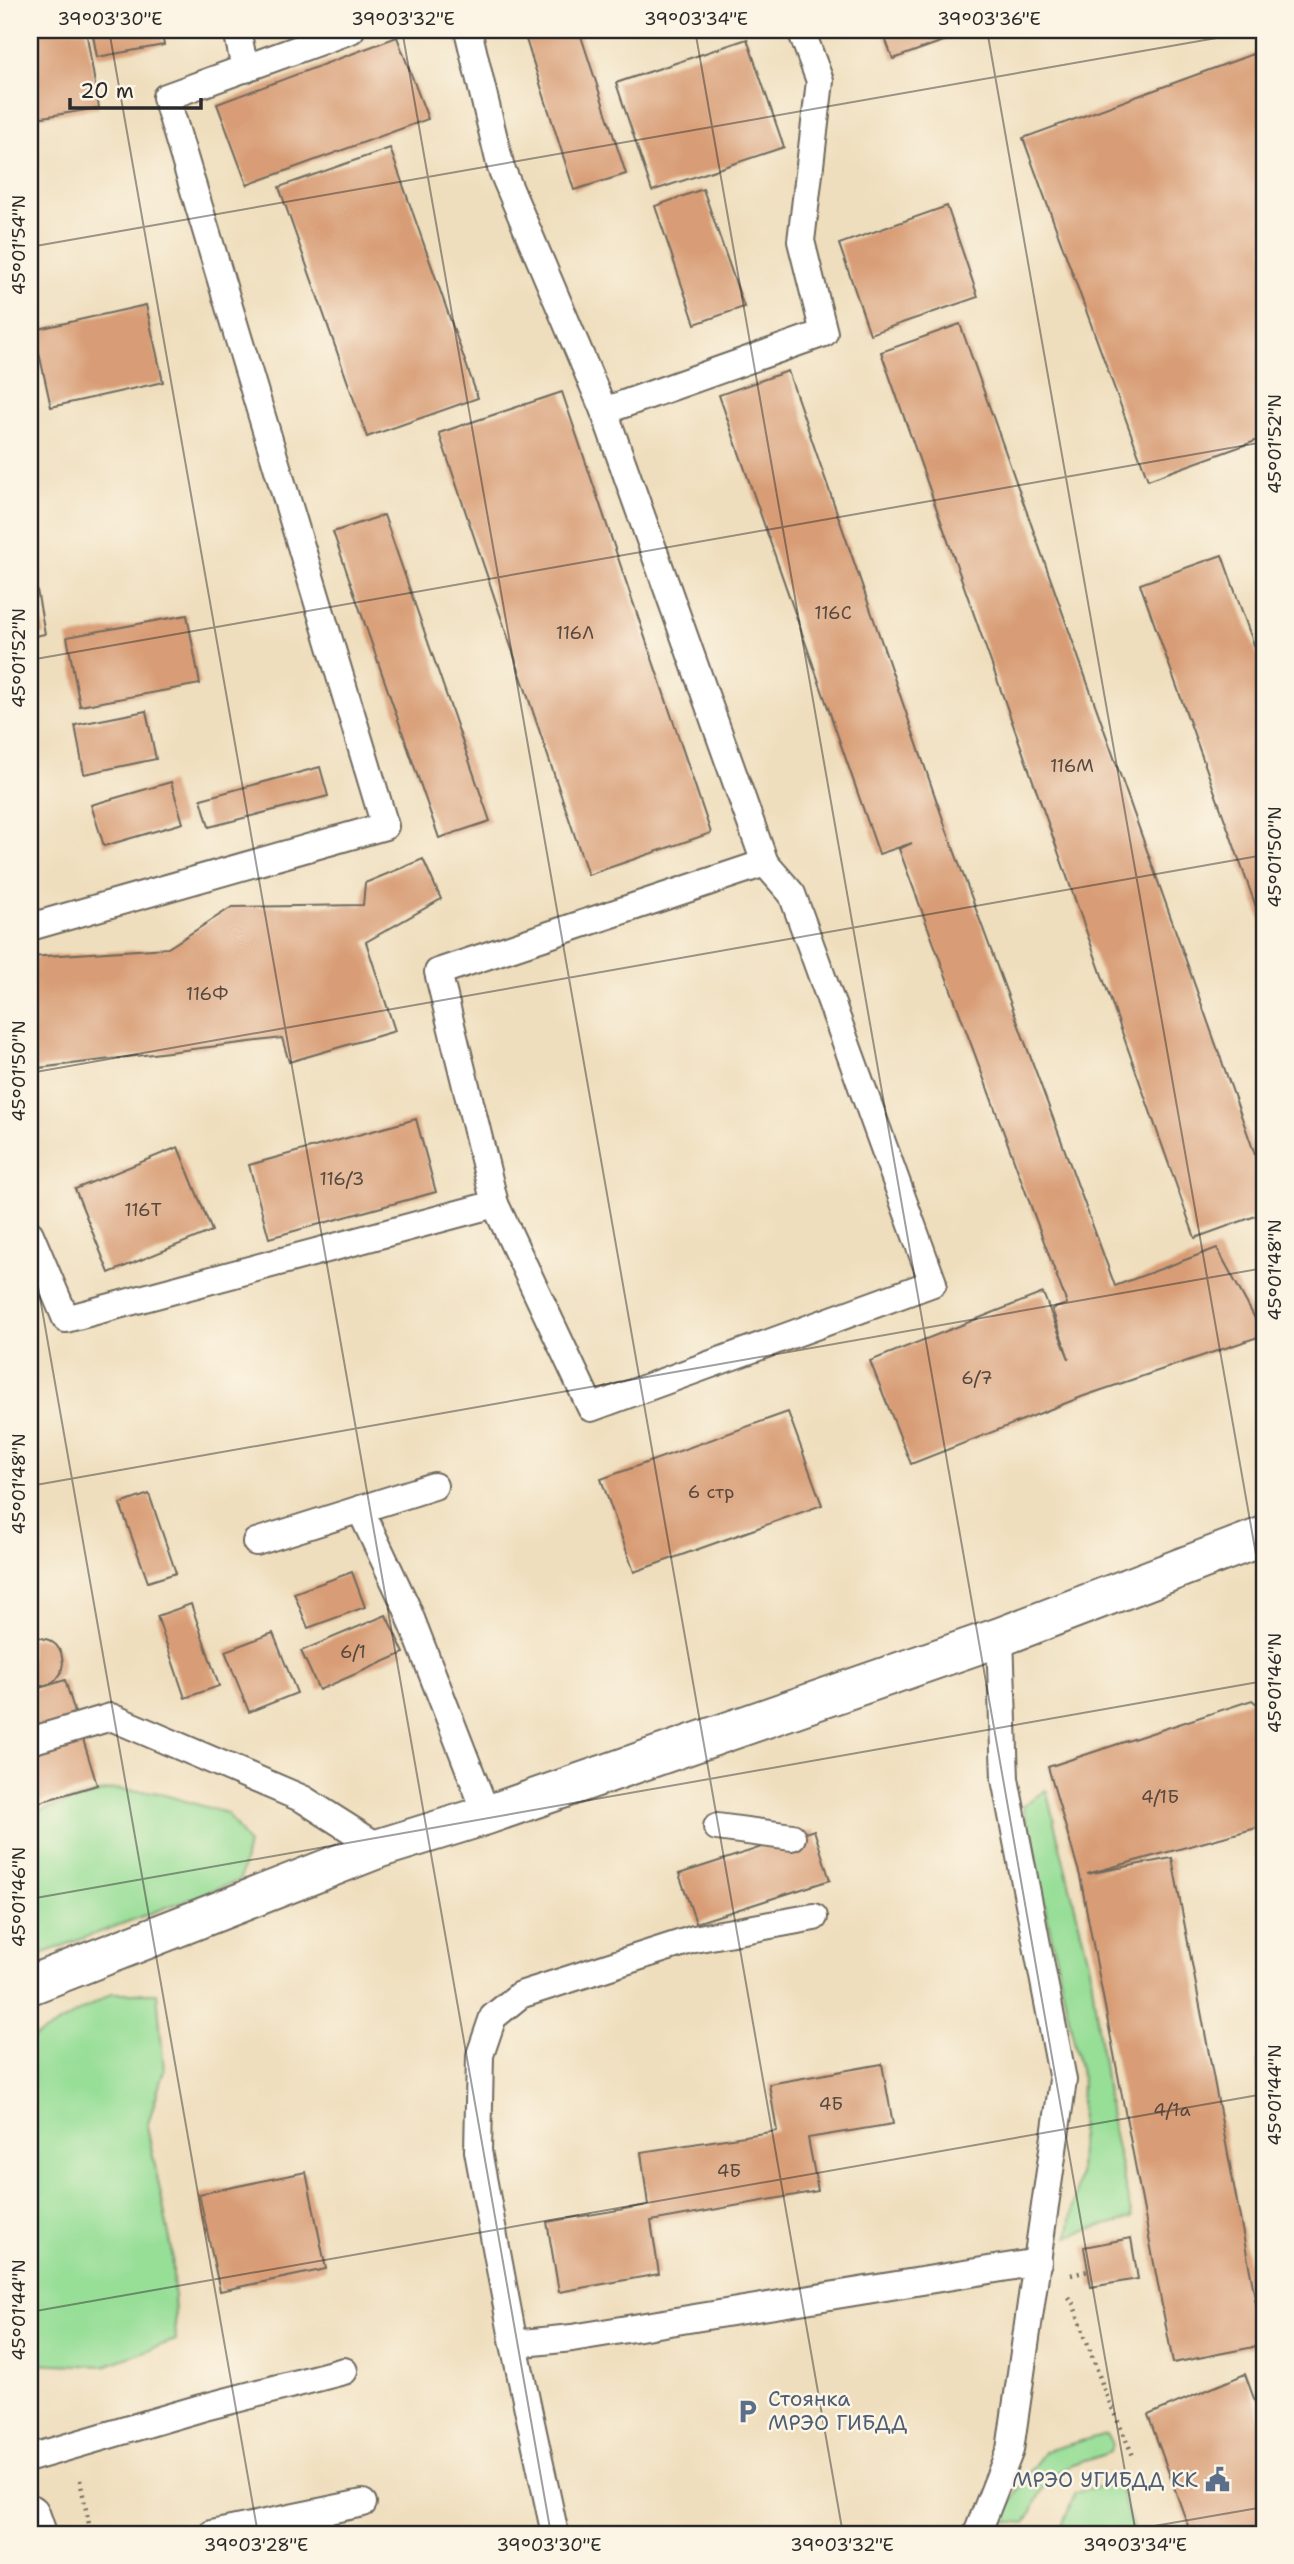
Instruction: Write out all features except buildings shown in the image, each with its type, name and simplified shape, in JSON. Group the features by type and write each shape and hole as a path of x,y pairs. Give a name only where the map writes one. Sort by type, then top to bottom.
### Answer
{"street":[{"path":"30,2003 40,1979 380,1848 487,1815 1000,1637 1264,1536"},
{"path":"30,2514 37,2534"}],"lane":[{"path":"237,30 245,69"},
{"path":"30,927 385,825 166,97 351,30"},
{"path":"468,30 500,168 604,411 765,863 792,894 933,1283 591,1408 495,1204 438,971 765,863"},
{"path":"604,411 824,333 801,241 820,81 801,30"},
{"path":"30,1234 66,1319 495,1204"},
{"path":"256,1542 434,1486"},
{"path":"360,1509 406,1606 487,1815"},
{"path":"977,2534 1010,2450 1063,2080 1005,1779 1000,1637"},
{"path":"30,1741 111,1717 303,1799 380,1848"},
{"path":"717,1827 792,1837"},
{"path":"555,2534 514,2344 478,2151 480,2055 493,2017 520,1995 694,1939 814,1917"},
{"path":"514,2344 572,2338 1038,2262"},
{"path":"30,2458 344,2371"},
{"path":"212,2534 363,2503"}],"path":[{"path":"1038,2262 1073,2303 1105,2392 1134,2458"},
{"path":"73,2445 91,2534"}],"green space":[{"path":"111,1789 154,1792 227,1813 248,1844 240,1880 30,1958 30,1814"},
{"path":"1046,1790 1090,1967 1110,2116 1132,2218 1068,2237 1079,2176 1082,2078 1023,1805"},
{"path":"112,1993 157,1993 164,2070 147,2127 172,2249 176,2340 104,2366 30,2363 30,2040"},
{"path":"1106,2434 1112,2445 1110,2452 1070,2466 1049,2479 1025,2523 1006,2521 1004,2515 1024,2479 1045,2451"},
{"path":"1118,2482 1134,2534 1059,2534 1075,2493"}],"place":[{"name":"Стоянка МРЭО ГИБДД","path":"748,2411"},
{"name":"МРЭО УГИБДД КК","path":"1218,2480"}]}
